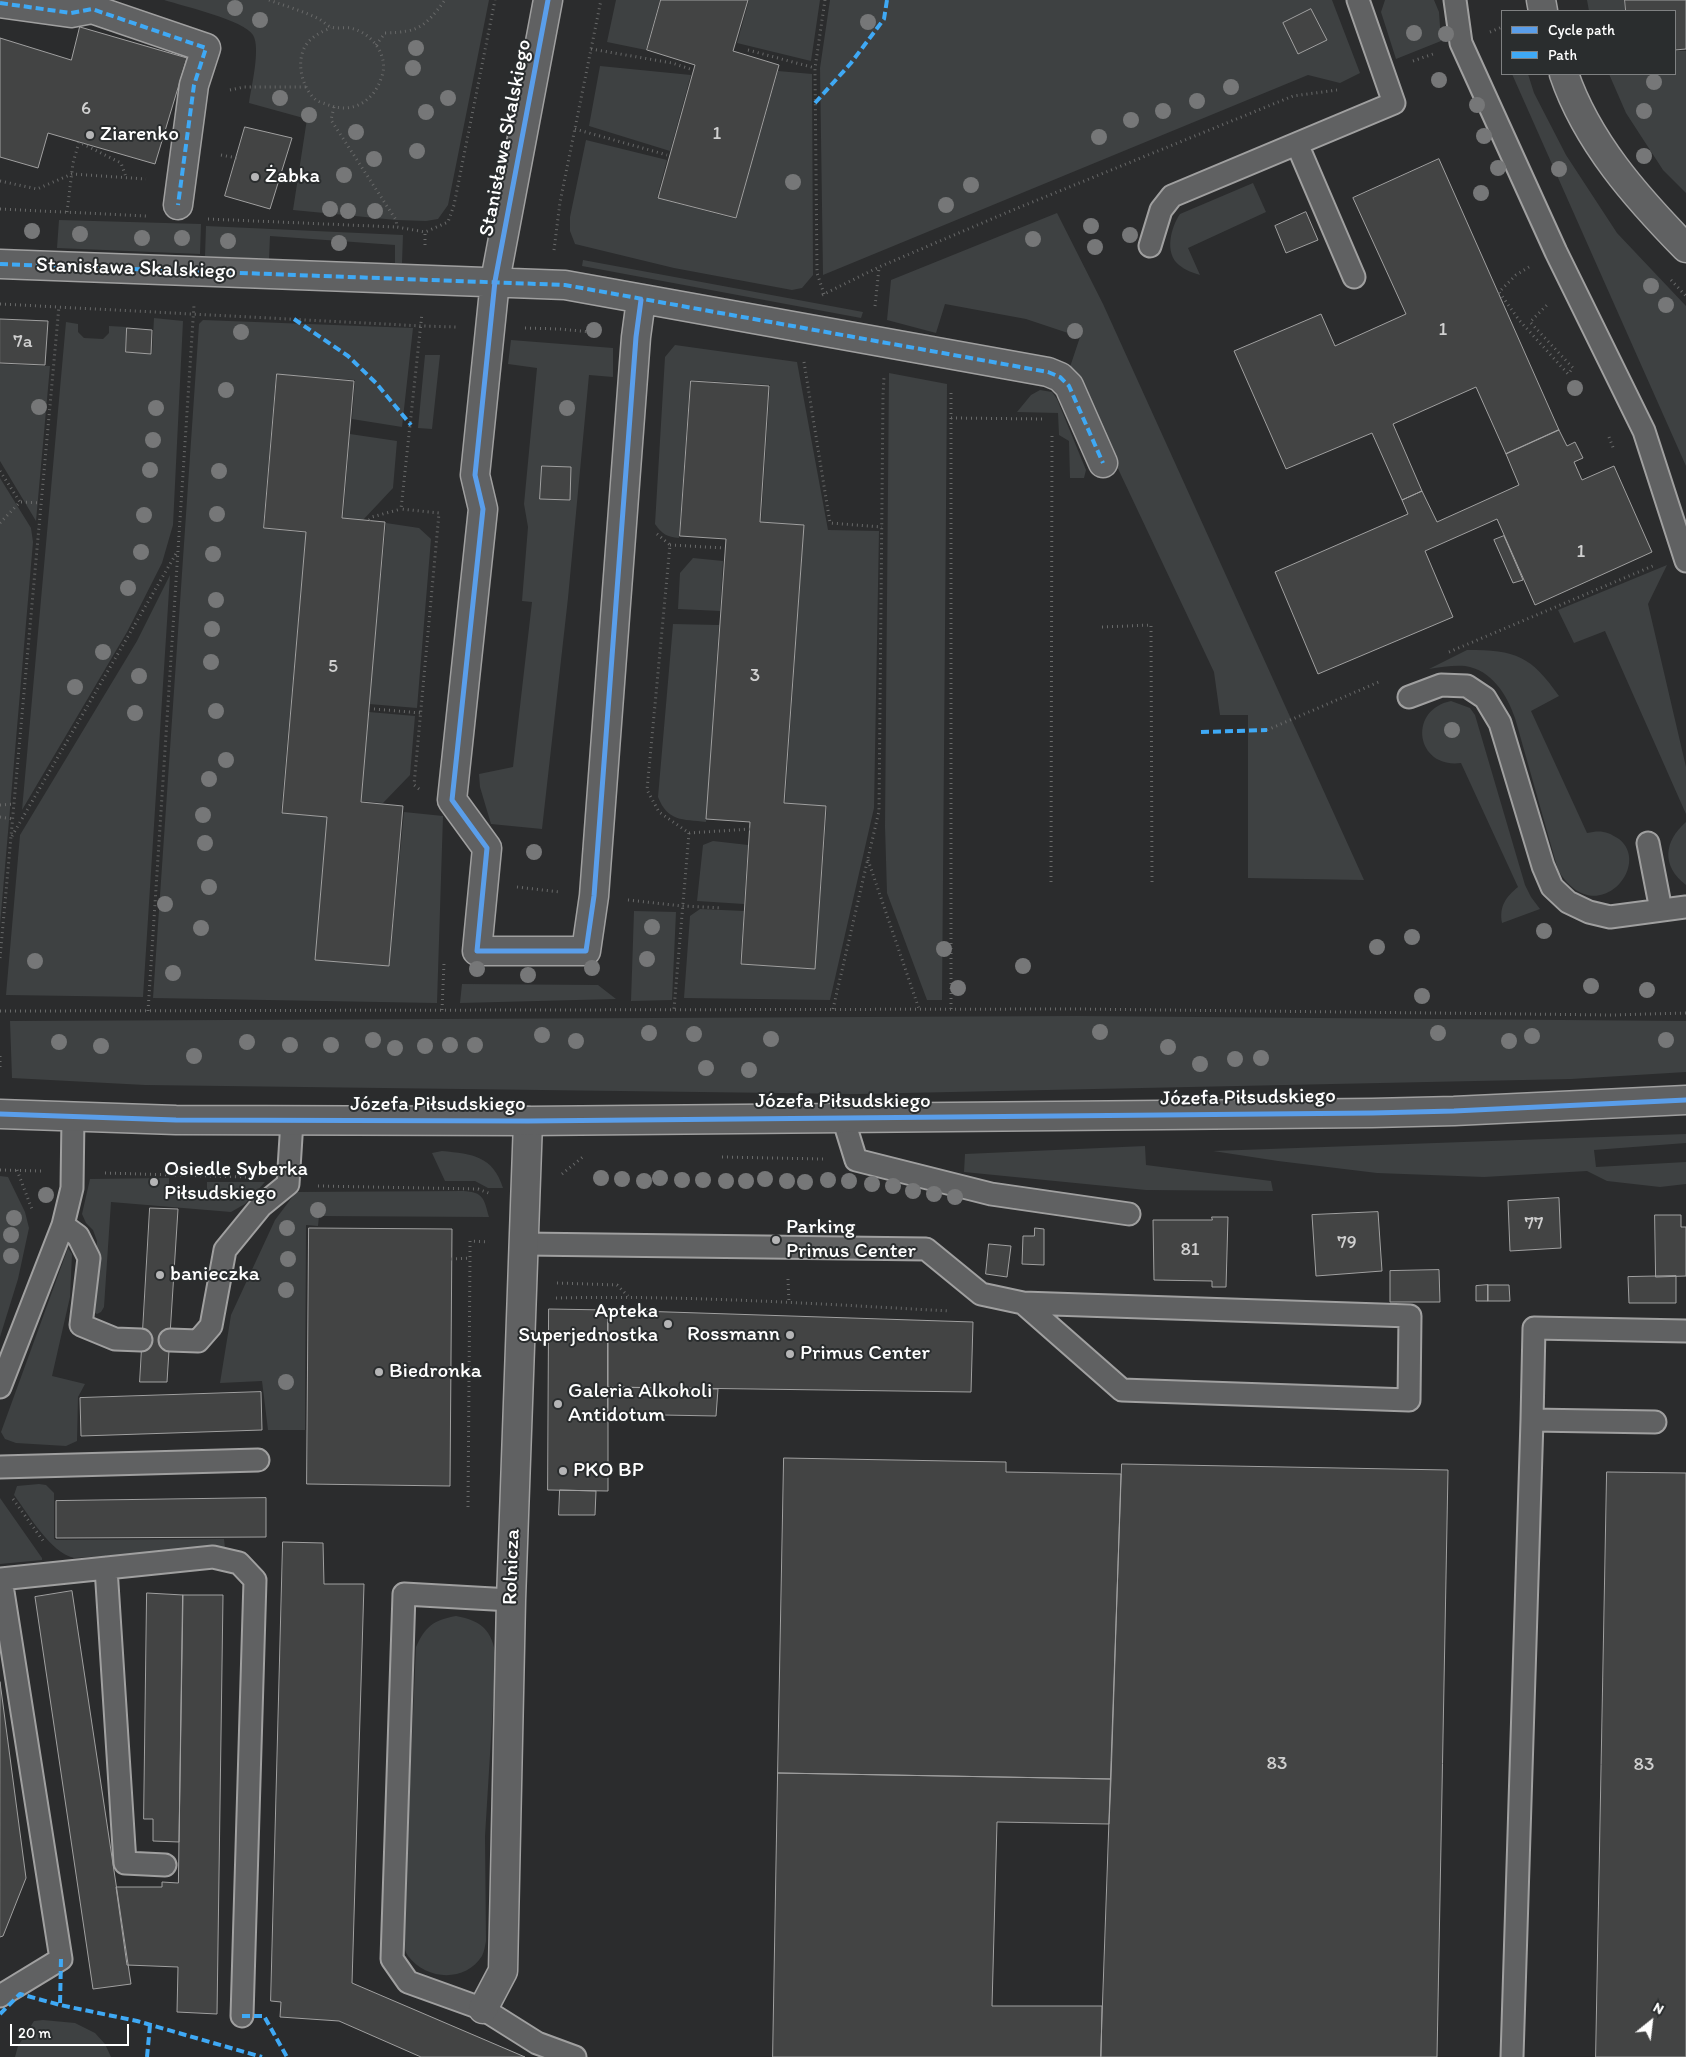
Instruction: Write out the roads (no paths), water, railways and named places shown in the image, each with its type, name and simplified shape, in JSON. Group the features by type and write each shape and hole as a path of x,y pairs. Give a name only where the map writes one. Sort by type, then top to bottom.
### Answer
{"street":[{"name":"Stanisława Skalskiego","path":"0,264 424,281 495,281 548,0"},
{"path":"0,3 72,13 92,9 206,48 194,85 188,212"},
{"path":"1564,75 1584,120 1609,160 1656,218 1686,248"},
{"path":"641,300 636,337 594,896 586,951 477,951 487,848 452,800 483,509 475,475 495,281 565,285 1048,372 1060,377 1069,386 1103,463"},
{"name":"Józefa Piłsudskiego","path":"0,1114 292,1120 528,1121 1436,1111 1686,1100"},
{"name":"Rolnicza","path":"483,2009 503,1971 511,1600 536,1244 526,1202 528,1121"}],"lane":[{"path":"1150,246 1161,210 1172,196 1394,102 1358,0"},
{"path":"1455,0 1461,43 1556,252 1644,431 1686,560"},
{"path":"1297,144 1354,277"},
{"path":"1409,697 1440,685 1467,686 1485,698 1500,723 1542,866 1552,887 1568,902 1588,912 1610,917 1686,907"},
{"path":"1648,844 1661,910"},
{"path":"1,1380 63,1226 72,1188 73,1116"},
{"path":"843,1118 856,1160 991,1194 1129,1214"},
{"path":"170,1340 198,1340 211,1326 226,1250 261,1206 288,1184 292,1120"},
{"path":"63,1226 78,1236 89,1258 81,1325 115,1339 141,1340"},
{"path":"536,1244 926,1249 981,1294 1023,1303 1410,1316 1409,1400 1122,1390 1023,1303"},
{"path":"1512,2057 1534,1328 1686,1331"},
{"path":"1532,1420 1655,1422"},
{"path":"0,1467 258,1460"},
{"path":"0,1996 61,1959 0,1579 213,1557 239,1563 255,1580 242,2016"},
{"path":"106,1568 126,1863 165,1865"},
{"path":"511,1600 404,1594 392,1959 408,1982 483,2009 536,2043 575,2057"}],"place":[{"name":"Ziarenko","path":"90,135"},
{"name":"Żabka","path":"255,177"},
{"name":"Osiedle Syberka Piłsudskiego","path":"154,1182"},
{"name":"Parking Primus Center","path":"776,1240"},
{"name":"banieczka","path":"160,1275"},
{"name":"Apteka Superjednostka","path":"668,1324"},
{"name":"Rossmann","path":"790,1335"},
{"name":"Primus Center","path":"790,1354"},
{"name":"Biedronka","path":"379,1372"},
{"name":"Galeria Alkoholi Antidotum","path":"558,1404"},
{"name":"PKO BP","path":"563,1471"}]}
